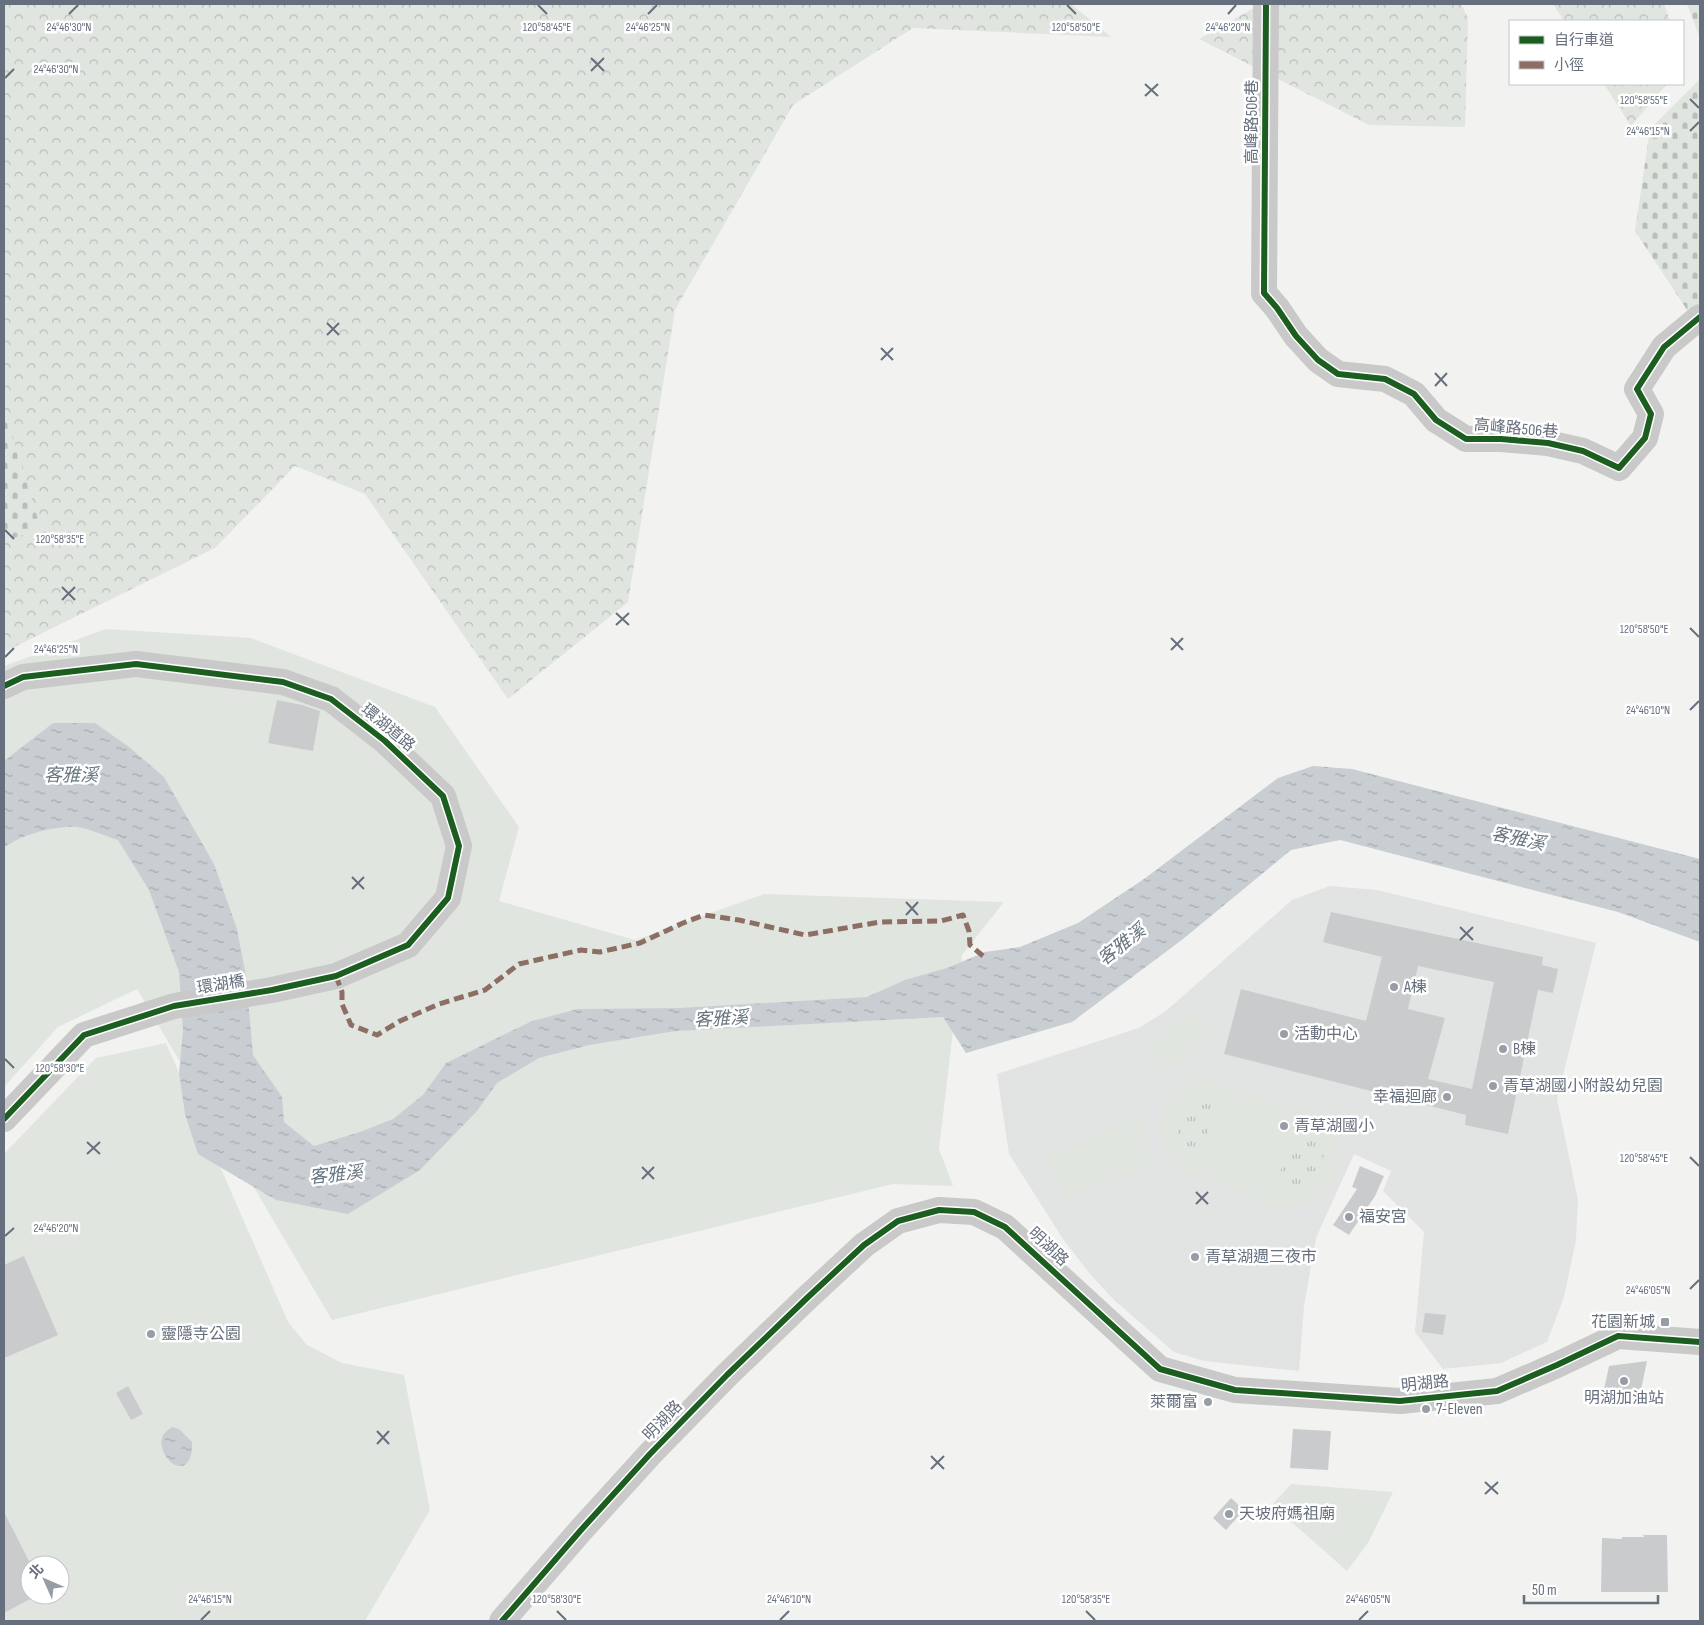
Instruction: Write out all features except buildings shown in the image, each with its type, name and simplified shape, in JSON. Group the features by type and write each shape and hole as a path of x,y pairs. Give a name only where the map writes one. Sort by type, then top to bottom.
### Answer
{"street":[{"name":"高峰路506巷","path":"1266,4 1264,293 1278,308 1296,336 1318,360 1338,374 1386,379 1414,394 1436,420 1466,439 1501,439 1548,443 1583,451 1619,468 1645,438 1651,414 1637,389 1664,347 1700,317"},
{"name":"環湖道路","path":"4,686 23,676 136,664 283,682 331,699 385,741 443,796 459,846 448,898 408,945 336,976 272,990"},
{"name":"環湖橋","path":"4,1119 84,1035 174,1006 272,990"},
{"name":"明湖路","path":"502,1621 650,1454 727,1375 864,1245 898,1221 939,1210 974,1212 1006,1227 1160,1369 1235,1390 1400,1402 1497,1391 1618,1336 1700,1342"}],"shaded area":[{"name":"青草湖國小","path":"1330,886 1377,890 1596,943 1557,1099 1578,1200 1576,1240 1564,1297 1547,1342 1501,1363 1443,1369 1415,1332 1424,1232 1383,1191 1391,1171 1354,1154 1316,1238 1304,1306 1299,1371 1204,1361 1174,1352 1114,1300 1090,1274 1063,1239 1009,1154 997,1074 1139,1028 1166,1011 1292,900"}],"green space":[{"path":"4,4 1071,4 1111,37 913,28 793,105 675,310 628,602 508,699 365,494 295,466 215,548 4,652"},
{"path":"1261,4 1461,4 1468,18 1465,127 1369,125 1199,39"},
{"path":"1553,4 1664,4 1670,20 1563,20"},
{"path":"1687,4 1700,4 1700,38"},
{"path":"1700,79 1700,319 1695,322 1635,231 1650,129"},
{"path":"1605,85 1666,85 1631,126"},
{"path":"4,408 41,529 4,541"},
{"path":"106,629 251,638 435,707 519,827 499,901 635,940 764,894 1004,902 962,955 939,1149 953,1186 893,1184 332,1320 137,989 58,1027 4,1087 4,666"},
{"path":"1189,1008 1217,1038 1161,1070 1147,1046"},
{"name":"靈隱寺公園","path":"166,1043 288,1322 307,1345 342,1363 404,1375 430,1510 365,1621 4,1621 4,1154 96,1058"},
{"path":"1185,1071 1344,1125 1339,1140 1332,1138 1342,1153 1339,1166 1330,1183 1318,1196 1297,1208 1276,1207 1176,1167 1164,1151 1161,1128 1163,1107 1173,1093 1188,1085 1179,1082","holes":["1211,1096 1222,1099 1198,1155 1181,1144 1177,1129 1178,1114 1194,1099","1298,1126 1314,1132 1324,1149 1323,1168 1312,1182 1295,1188 1276,1182"]},
{"path":"1211,1096 1222,1099 1199,1155 1191,1152 1182,1144 1178,1134 1178,1114 1194,1099"},
{"path":"1137,1116 1156,1161 1066,1201 1043,1158"},
{"path":"1298,1126 1314,1131 1324,1149 1323,1168 1312,1182 1294,1188 1276,1182"},
{"path":"1291,1484 1393,1492 1368,1543 1347,1571 1272,1505"}],"water":[{"name":"客雅溪","path":"53,723 95,723 129,747 164,777 214,864 237,929 246,976 253,1055 282,1097 284,1122 314,1146 360,1132 393,1119 423,1095 446,1063 532,1021 578,1009 680,1008 867,997 905,980 947,968 985,952 1020,947 1078,923 1144,879 1278,778 1313,766 1352,769 1700,859 1700,942 1618,912 1340,840 1291,850 1183,939 1072,1022 966,1053 943,1017 676,1031 589,1045 539,1058 497,1083 477,1111 420,1170 348,1214 276,1200 198,1154 185,1114 179,1073 183,1031 179,972 149,890 118,840 87,829 69,827 49,829 28,835 4,848 4,761"},
{"path":"172,1427 179,1429 192,1442 190,1459 184,1465 180,1466 172,1463 163,1450 161,1442 163,1436"}],"marked path":[{"path":"336,976 342,992 342,1004 351,1025 377,1035 400,1021 439,1004 485,990 519,964 581,950 600,952 640,943 704,915 739,920 805,935 880,922 941,921 963,915 969,931 970,945 983,956"}],"cycle path":[{"path":"1266,4 1264,293 1296,336 1318,360 1338,374 1385,379 1414,394 1436,420 1466,439 1501,439 1548,443 1583,451 1619,468 1645,438 1651,414 1637,389 1664,347 1700,317"},
{"path":"4,686 23,677 136,664 283,682 331,699 385,741 443,796 459,846 448,898 408,945 336,976 272,990 174,1006 84,1035 4,1119"},
{"path":"502,1621 650,1454 727,1375 807,1298 864,1245 898,1221 939,1210 974,1212 1005,1227 1160,1369 1235,1390 1400,1401 1497,1391 1618,1336 1700,1342"}],"place":[{"name":"A棟","path":"1394,987"},
{"name":"活動中心","path":"1284,1034"},
{"name":"B棟","path":"1503,1049"},
{"name":"青草湖國小附設幼兒園","path":"1493,1086"},
{"name":"幸福迴廊","path":"1447,1097"},
{"name":"青草湖國小","path":"1284,1126"},
{"name":"福安宮","path":"1349,1217"},
{"name":"青草湖週三夜市","path":"1195,1257"},
{"name":"花園新城","path":"1665,1322"},
{"name":"靈隱寺公園","path":"151,1334"},
{"name":"明湖加油站","path":"1624,1381"},
{"name":"萊爾富","path":"1208,1402"},
{"name":"7-Eleven","path":"1426,1409"},
{"name":"天坡府媽祖廟","path":"1229,1514"}]}
